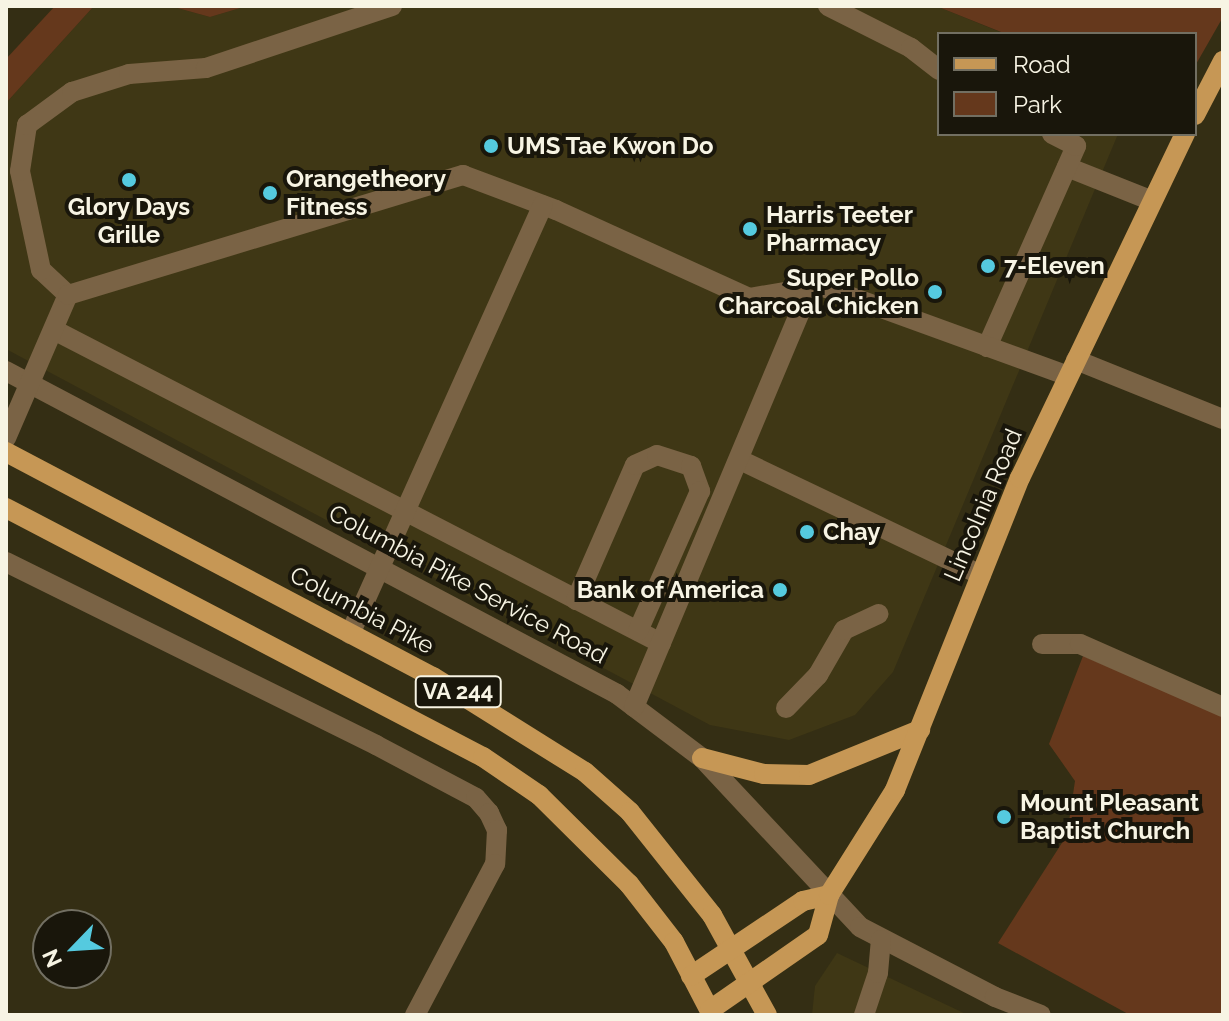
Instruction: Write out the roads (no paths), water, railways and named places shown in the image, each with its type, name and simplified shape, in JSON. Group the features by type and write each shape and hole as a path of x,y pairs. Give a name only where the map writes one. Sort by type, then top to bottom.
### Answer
{"main road":[{"path":"1197,113 1216,91 1223,61"},
{"name":"Lincolnia Road","path":"711,1013 818,935 829,895 884,810 920,730 981,575 1072,368 1150,200 1184,136"},
{"name":"Columbia Pike","path":"6,452 350,634 543,741 585,772 630,812 734,947 767,1015"},
{"name":"VA 244","path":"6,508 483,757 539,795 629,884 674,942 711,1013"},
{"path":"702,758 764,774 809,775 920,730"},
{"path":"691,976 803,901 829,895"}],"street":[{"path":"68,295 41,270 20,171 27,125 72,92 129,74 206,68 392,6"},
{"path":"828,6 911,48 937,68"},
{"path":"987,347 1076,146 1056,136"},
{"path":"1067,167 1150,200"},
{"path":"68,295 463,175 543,205 749,298 821,286 987,347 1072,368 1223,419"},
{"path":"350,634 543,205"},
{"path":"634,707 810,288"},
{"path":"6,438 33,385 68,295"},
{"path":"54,330 661,643"},
{"name":"Columbia Pike Service Road","path":"6,371 382,566 634,707 702,758 860,927 881,940 1041,1015"},
{"path":"576,600 635,465 657,455 691,466 700,491 638,631"},
{"path":"740,460 981,575"},
{"path":"6,562 476,798 497,830 495,864 415,1015"},
{"path":"786,708 818,675 844,630 878,614"},
{"path":"1042,644 1080,644 1223,707"},
{"path":"864,1015 878,973 881,940"}],"place":[{"name":"UMS Tae Kwon Do","path":"491,146"},
{"name":"Glory Days Grille","path":"129,180"},
{"name":"Orangetheory Fitness","path":"270,193"},
{"name":"Harris Teeter Pharmacy","path":"750,229"},
{"name":"7-Eleven","path":"988,266"},
{"name":"Super Pollo Charcoal Chicken","path":"935,292"},
{"name":"Chay","path":"807,532"},
{"name":"Bank of America","path":"780,590"},
{"name":"Mount Pleasant Baptist Church","path":"1004,817"}]}
